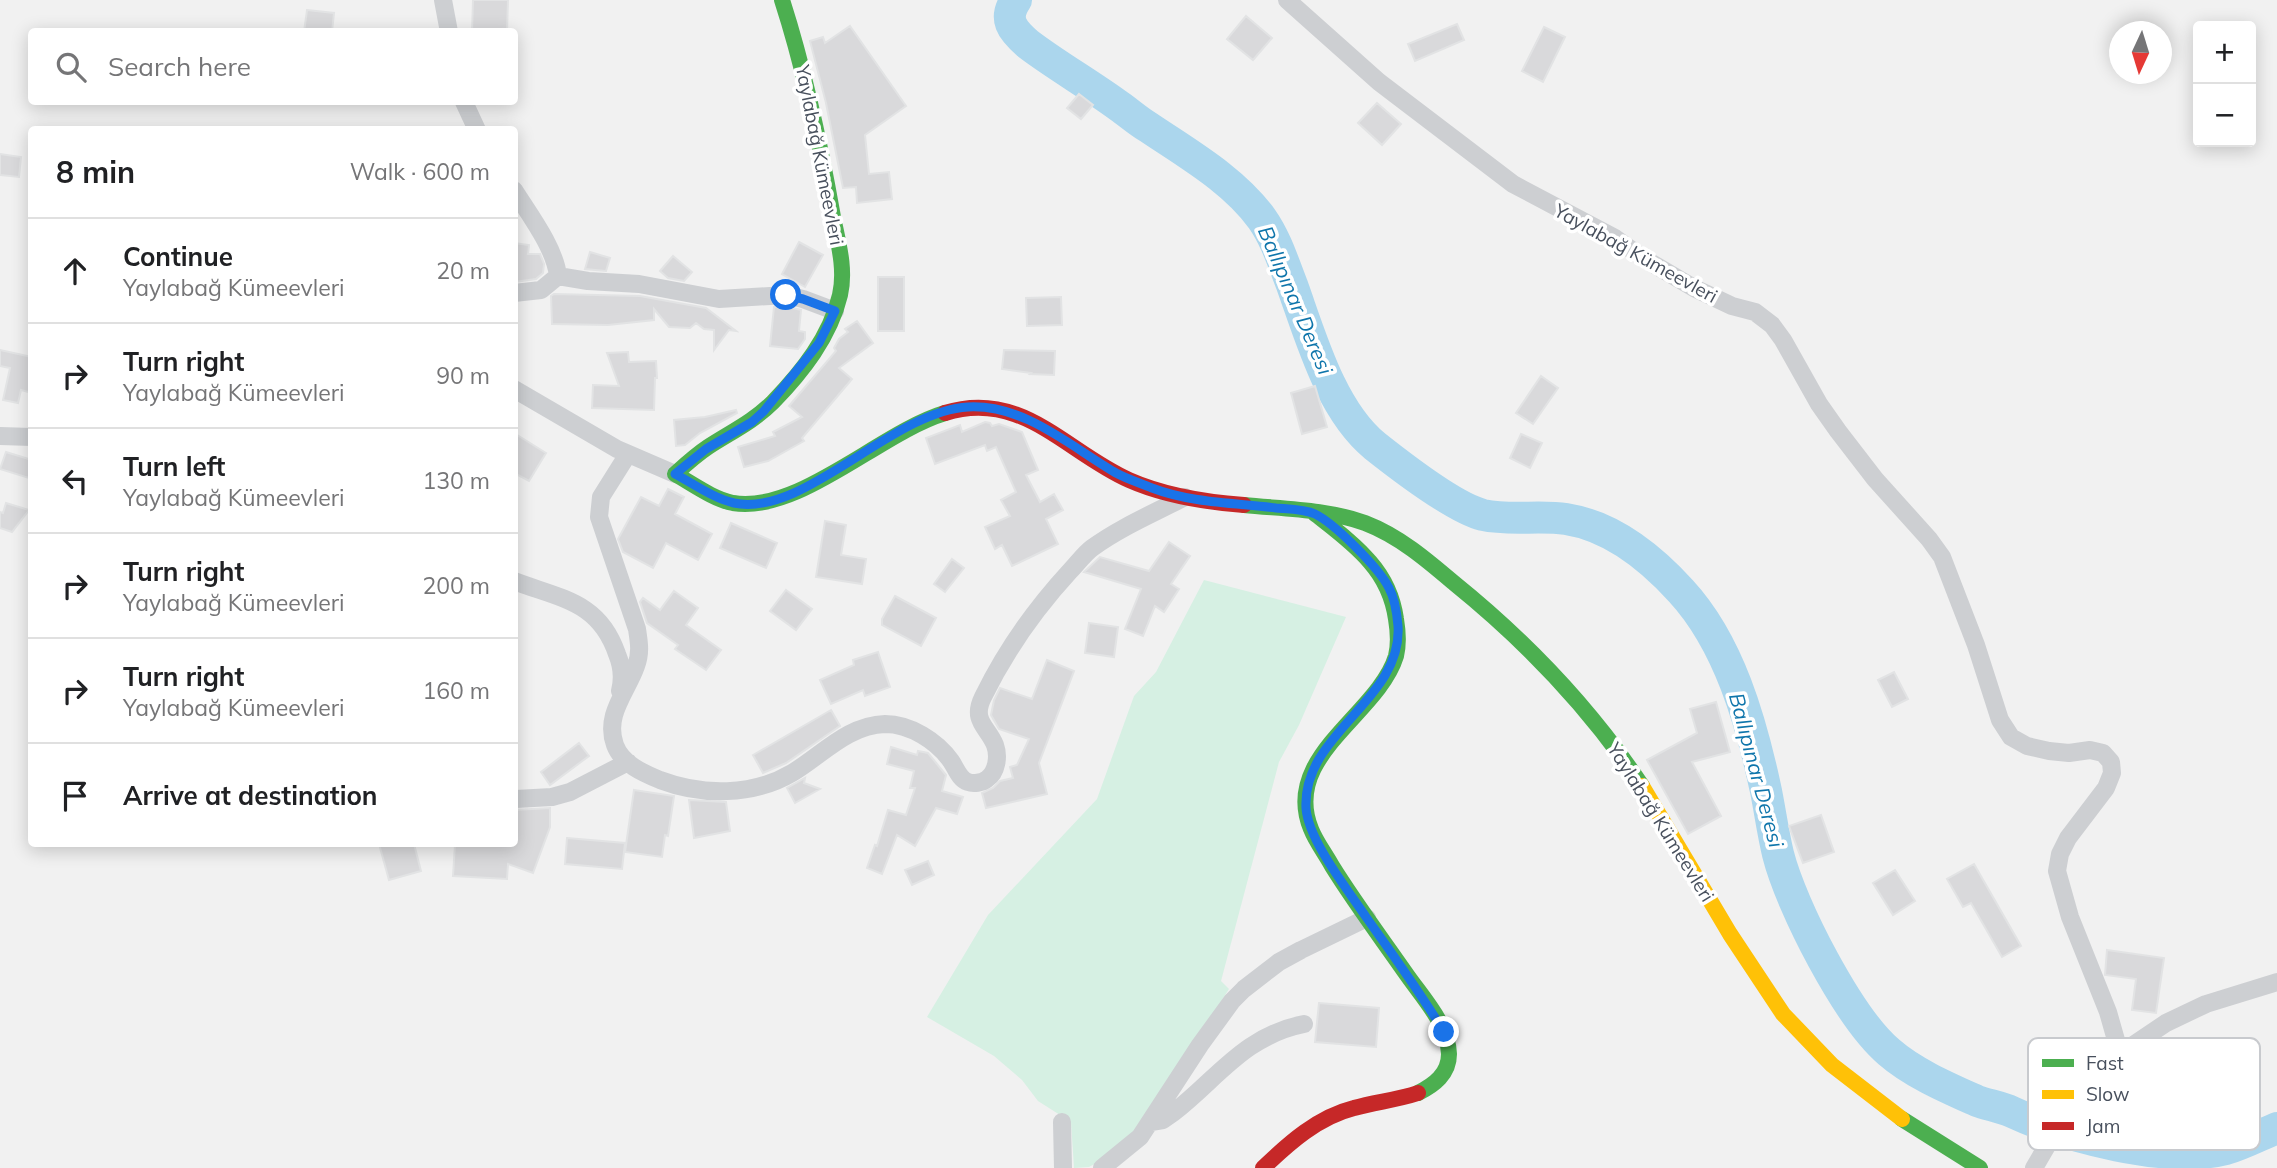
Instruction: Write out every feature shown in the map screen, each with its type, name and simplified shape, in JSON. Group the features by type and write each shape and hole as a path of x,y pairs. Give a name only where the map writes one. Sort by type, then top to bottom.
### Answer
{"street":[{"path":"443,0 448,28"},
{"name":"Yaylabağ Kümeevleri","path":"675,474 706,449 752,422 764,411 819,343 841,292 841,272 826,172 811,97 782,0"},
{"name":"Yaylabağ Kümeevleri","path":"1287,0 1379,82 1513,184 1615,238 1694,288 1732,306 1755,312 1772,325 1838,431 1875,480 1929,539 1941,557 1976,645 2000,720 2011,737 2027,746 2049,751 2068,753 2090,750 2104,753 2111,762 2112,773 2106,788 2068,838 2060,854 2057,871 2070,917 2108,1012 2115,1038"},
{"path":"465,105 473,126"},
{"path":"518,197 551,251 558,276"},
{"path":"518,293 541,290 558,276 639,284 719,299 786,295 835,311"},
{"name":"Yaylabağ Kümeevleri","path":"518,391 593,436 733,503 753,505 768,502 802,489 904,429 940,413 981,406 1007,411 1038,424 1119,475 1156,490 1185,497 1339,516 1371,525 1409,546 1489,611 1536,654 1607,735 1644,790 1722,921 1790,1023 1846,1077 1884,1106 1980,1168"},
{"path":"0,436 28,437"},
{"path":"615,708 636,666 640,647 637,629 599,517 601,497 628,454"},
{"path":"518,582 570,600 586,609 602,624 613,640 621,663 622,684 612,729 615,746 640,772 669,783 710,791 747,790 769,785 857,730 883,724 916,731 951,760 963,779 969,783 980,783 988,779 997,761 995,745 982,726 980,716 981,702 998,665 1055,587 1091,549 1185,497"},
{"path":"1263,1168 1311,1127 1364,1104 1424,1092 1438,1082 1448,1066 1449,1050 1444,1032 1338,876 1311,830 1306,810 1308,786 1314,768 1329,745 1380,684 1394,661 1399,641 1397,615 1390,588 1357,548 1314,513"},
{"path":"518,799 552,797 570,792 628,762"},
{"path":"1102,1168 1140,1137 1199,1045 1244,989 1279,962 1367,918"},
{"path":"2144,1038 2166,1023 2206,1004 2277,982"},
{"path":"1151,1122 1163,1120 1173,1113 1263,1036 1281,1028 1304,1024"},
{"path":"1062,1122 1063,1168"},
{"path":"2035,1168 2046,1150"}],"green space":[{"path":"1204,580 1346,617 1299,725 1279,762 1221,981 1229,989 1137,1133 1111,1155 1089,1167 1074,1168 1071,1122 1038,1101 1022,1080 994,1056 927,1017 988,915 1097,799 1134,696 1156,672"}],"building":[{"path":"473,0 508,0 507,28 472,28"},
{"path":"307,10 334,13 332,28 305,28"},
{"path":"1246,16 1272,38 1253,60 1227,39"},
{"path":"1457,24 1464,40 1415,61 1408,44"},
{"path":"850,26 906,106 865,135 869,174 889,172 892,199 857,203 856,187 843,188 810,41 823,37 825,43"},
{"path":"1544,27 1565,37 1543,82 1522,71"},
{"path":"1079,94 1093,105 1081,119 1067,108"},
{"path":"1377,103 1401,124 1382,145 1358,123"},
{"path":"0,154 21,157 19,177 0,175"},
{"path":"799,242 823,255 805,287 782,274"},
{"path":"518,244 529,245 528,254 540,254 544,264 543,273 536,279 518,281"},
{"path":"590,252 610,258 606,271 585,269"},
{"path":"673,256 692,272 684,281 668,278 660,271"},
{"path":"878,277 904,277 904,331 878,331"},
{"path":"551,296 640,296 706,308 736,331 729,330 714,350 714,330 704,329 696,323 690,328 669,327 654,309 654,320 608,325 552,324"},
{"path":"1061,297 1062,325 1027,326 1026,298"},
{"path":"785,306 801,310 799,331 805,332 805,339 798,349 770,346 774,307"},
{"path":"857,321 873,343 839,368 852,379 802,438 804,441 768,461 744,467 738,447 775,436 773,432 802,417 789,406 836,351 834,348 839,339 848,332 845,329"},
{"path":"0,350 28,356 28,392 21,390 18,403 3,400 10,368 0,366"},
{"path":"1004,350 1055,351 1054,375 1002,369"},
{"path":"628,352 629,362 656,361 654,410 592,408 593,385 619,386 607,353"},
{"path":"1541,376 1558,388 1533,424 1516,413"},
{"path":"1315,386 1327,427 1302,434 1291,393"},
{"path":"736,410 737,413 700,433 685,445 676,446 674,420"},
{"path":"985,422 1022,432 1038,470 1026,475 1040,502 1054,494 1063,510 1046,519 1058,544 1012,566 1002,545 995,549 985,527 1010,516 1001,500 1016,492 996,447 987,451 985,445 935,464 926,438 960,425 962,432"},
{"path":"1521,434 1542,443 1530,468 1510,458"},
{"path":"518,436 546,453 529,481 518,475"},
{"path":"6,452 28,459 28,478 0,469"},
{"path":"668,489 684,497 675,514 712,534 698,560 666,543 653,568 623,552 618,539 641,497 659,506"},
{"path":"6,503 28,510 12,532 0,528 0,512 3,513"},
{"path":"825,521 846,525 841,555 866,559 862,584 816,577"},
{"path":"731,523 777,543 766,568 720,548"},
{"path":"1169,542 1190,556 1171,584 1179,589 1164,612 1155,606 1143,636 1125,629 1141,589 1084,572 1100,557 1149,571"},
{"path":"952,559 964,568 945,592 934,584"},
{"path":"786,590 812,609 796,630 770,611"},
{"path":"674,591 698,608 686,625 721,650 706,670 675,649 678,645 647,623 640,602 643,598 660,610"},
{"path":"895,596 936,618 921,646 882,625 882,619"},
{"path":"1089,623 1118,627 1114,657 1085,653"},
{"path":"878,652 890,687 865,696 863,690 831,704 820,680 854,665 853,660"},
{"path":"1047,660 1074,671 1039,763 1047,794 986,808 982,793 1000,781 1013,778 1010,767 1017,765 1029,739 999,729 991,715 994,700 1000,688 1032,699"},
{"path":"1894,672 1908,699 1892,707 1878,680"},
{"path":"1716,702 1730,752 1692,762 1721,816 1688,834 1647,760 1697,733 1690,709"},
{"path":"831,710 840,726 786,763 763,773 753,755"},
{"path":"579,743 589,756 550,785 541,772"},
{"path":"891,747 917,755 918,751 928,753 946,775 942,791 963,797 957,814 936,808 915,846 897,835 882,874 867,868 888,810 906,815 915,788 910,788 914,771 887,764"},
{"path":"805,778 804,783 820,789 795,803 787,788"},
{"path":"634,790 674,796 662,857 625,852"},
{"path":"689,800 726,802 730,831 694,838"},
{"path":"550,808 550,827 533,873 508,864 507,879 453,876 455,847 518,847 518,810"},
{"path":"1821,815 1834,852 1803,863 1789,826"},
{"path":"567,838 625,843 622,869 565,864"},
{"path":"380,847 415,847 421,871 389,880"},
{"path":"928,861 934,875 912,885 905,870"},
{"path":"1974,864 2021,946 2002,957 1971,903 1963,907 1947,879"},
{"path":"1895,870 1915,901 1893,915 1873,883"},
{"path":"2107,950 2164,958 2156,1013 2132,1010 2136,979 2105,975"},
{"path":"1319,1003 1379,1008 1376,1047 1315,1042"}],"waterway":[{"name":"Ballıpınar Deresi","path":"1016,0 1010,13 1011,24 1028,44 1210,168 1251,205 1275,243 1334,393 1346,413 1375,446 1428,485 1471,511 1493,517 1566,519 1614,536 1657,567 1681,591 1712,634 1736,684 1760,764 1785,876 1808,930 1856,1014 1873,1036 1898,1060 1977,1101 2028,1118"},
{"name":"Ballıpınar Deresi","path":"2260,1135 2277,1128"},
{"name":"Ballıpınar Deresi","path":"2147,1150 2175,1153 2220,1150"}],"traffic: fast":[{"path":"782,0 805,80 823,162 841,256 840,295 829,325 814,353 784,391 758,415 704,450 675,474 726,501 758,503 785,496 812,484 920,423 945,413"},
{"path":"1244,505 1305,510 1350,518 1377,528 1412,549 1481,605 1556,677 1601,730 1642,786"},
{"path":"1314,513 1350,542 1375,568 1393,603 1396,619 1397,651 1386,677 1320,758 1309,779 1305,803 1311,829 1318,843 1359,907 1434,1012 1444,1032 1449,1054 1446,1067 1435,1082 1418,1093"},
{"path":"1902,1119 1980,1168"}],"traffic: slow":[{"path":"1642,786 1730,934 1783,1014 1832,1065 1902,1119"}],"traffic: jam":[{"path":"945,413 972,408 997,409 1020,416 1106,468 1143,486 1185,497 1244,505"},
{"path":"1263,1168 1294,1140 1328,1118 1354,1108 1418,1093"}],"route":[{"path":"786,295 835,311 819,343 764,411 752,422 693,458 675,474 714,495 733,503 753,505 785,497 904,429 940,413 981,406 1007,411 1038,424 1119,475 1156,490 1185,497 1314,513 1357,548 1375,568 1390,588 1397,615 1399,641 1394,661 1380,684 1329,745 1314,768 1308,786 1306,810 1311,830 1338,876 1444,1032"}]}
